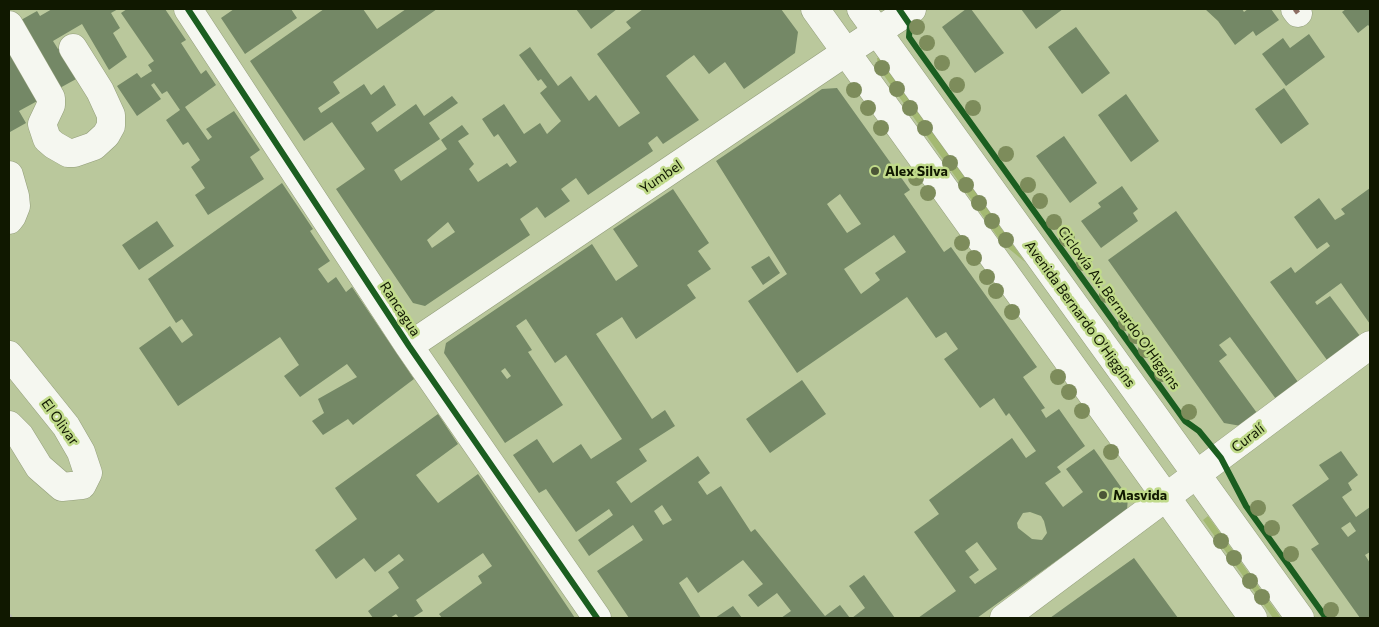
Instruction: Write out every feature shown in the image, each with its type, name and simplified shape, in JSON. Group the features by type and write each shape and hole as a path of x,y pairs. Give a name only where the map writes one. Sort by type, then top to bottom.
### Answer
{"street":[{"name":"Rancagua","path":"188,9 409,346 597,618"},
{"path":"815,9 1254,618"},
{"name":"Avenida Bernardo O'Higgins","path":"861,9 1300,618"},
{"name":"Yumbel","path":"409,346 912,9"},
{"path":"9,25 51,98 51,105 42,124 47,138 54,145 68,153 74,153 94,146 106,136 111,126 111,115 100,91 73,48"},
{"path":"9,175 16,206 9,220"},
{"name":"Curalí","path":"1004,618 1370,346"},
{"name":"El Olivar","path":"9,355 66,426 81,452 88,473 82,485 62,488 39,467 20,436 9,425"}],"green space":[{"path":"880,57 1025,262 1002,243 878,67 877,58"},
{"path":"1208,516 1281,618 1273,618 1203,520"}],"building":[{"path":"52,9 118,9 111,13 120,28 113,33 127,57 109,70 82,24 53,41 58,49 61,47 78,78 58,89 21,20 37,11 40,16"},
{"path":"127,9 165,9 186,40 181,43 201,74 206,70 216,85 185,107 208,140 212,137 206,129 234,111 260,150 250,157 264,179 208,215 195,195 205,188 191,167 200,160 188,142 183,145 166,120 180,110 167,91 162,94 154,83 151,85 161,99 137,116 117,86 137,73 141,78 152,71 148,65 154,61 121,13"},
{"path":"234,9 291,9 297,18 245,54 221,18"},
{"path":"324,9 363,9 377,29 406,9 437,9 333,82 340,93 318,108 321,113 364,84 371,95 384,85 396,105 371,123 377,132 416,104 424,116 452,96 458,103 429,123 440,139 394,170 401,181 447,149 441,140 462,125 469,134 458,141 474,164 469,169 478,182 507,163 510,167 517,162 498,134 494,137 482,119 504,104 524,134 540,123 547,134 561,121 540,93 547,87 541,79 538,81 519,55 530,47 558,86 571,76 589,101 596,95 619,127 640,113 597,54 631,28 626,22 643,9 781,9 798,32 795,53 744,89 725,62 709,74 694,55 687,60 666,76 699,120 663,144 657,136 648,143 653,151 588,195 576,178 561,189 570,201 545,218 537,207 520,219 530,235 425,306 413,303 336,189 365,169 332,122 304,141 250,61","holes":["448,222 455,232 432,248 427,240"]},
{"path":"576,9 617,9 591,29"},
{"path":"966,9 971,9 1004,53 975,73 942,27"},
{"path":"1021,9 1063,9 1036,29"},
{"path":"1205,9 1242,9 1244,12 1248,9 1271,9 1279,20 1256,36 1253,31 1235,45 1218,21"},
{"path":"1346,9 1370,9 1370,27 1368,25 1358,33 1342,12"},
{"path":"1076,27 1110,73 1082,94 1048,47"},
{"path":"1309,34 1325,57 1286,86 1262,54 1283,38 1290,48"},
{"path":"14,50 41,99 19,111 26,123 10,132 9,53"},
{"path":"837,88 910,190 904,194 944,252 951,247 1037,367 1023,377 1045,408 1041,410 1046,418 1059,409 1085,446 1057,467 1061,472 1045,483 1063,507 1083,492 1066,469 1094,449 1128,497 1127,510 977,618 918,618 956,591 914,532 939,514 929,500 1012,438 1026,458 1036,451 1009,413 1006,416 994,398 980,408 944,359 958,349 946,332 936,338 907,297 797,373 748,301 787,274 716,161 822,89","holes":["840,194 861,224 847,233 827,204","894,235 906,252 875,273 880,280 861,294 844,269","1030,512 1041,516 1047,533 1042,540 1032,539 1018,528 1017,523 1023,513","977,542 997,569 975,584 969,577 979,570 965,551"]},
{"path":"1284,88 1309,124 1281,144 1255,109"},
{"path":"1126,94 1159,141 1131,162 1098,115"},
{"path":"1064,136 1097,183 1070,203 1036,156"},
{"path":"282,183 313,229 310,231 330,261 318,269 328,283 336,277 346,292 352,287 414,379 353,425 348,419 323,435 312,421 324,413 318,399 357,377 347,364 300,397 284,376 299,365 280,337 178,406 139,348 170,326 182,343 193,335 182,319 176,323 148,279"},
{"path":"1122,186 1138,209 1133,213 1138,221 1101,248 1081,221 1101,207 1098,203"},
{"path":"1370,188 1370,324 1341,283 1315,302 1317,305 1330,296 1360,336 1327,360 1270,282 1291,267 1295,273 1330,246 1327,242 1317,249 1294,217 1319,198 1335,220 1345,214 1341,209"},
{"path":"673,189 709,243 698,251 711,269 687,285 696,298 636,339 622,317 596,334 652,419 665,410 675,426 639,449 647,461 616,482 631,503 698,456 710,473 698,482 707,495 721,486 751,532 755,529 825,616 840,605 850,618 781,618 791,611 777,593 758,607 748,595 763,584 743,560 698,593 687,577 679,583 701,618 629,618 597,571 643,540 633,525 589,556 578,540 613,515 609,509 576,532 546,489 539,493 513,455 537,439 553,463 581,444 591,459 622,439 566,355 555,363 526,319 516,326 532,350 528,352 563,405 505,443 444,353 446,343 592,244 616,281 638,266 613,229","holes":["505,368 511,376 507,379 501,371","662,505 672,520 663,525 654,511"]},
{"path":"1176,211 1298,382 1276,399 1230,337 1219,345 1227,355 1219,361 1257,413 1241,426 1224,423 1108,260"},
{"path":"157,221 174,246 139,270 122,245"},
{"path":"769,256 780,273 763,285 751,267"},
{"path":"802,380 826,414 770,453 746,419"},
{"path":"438,414 458,444 416,475 438,503 478,474 575,618 442,618 439,614 482,583 478,576 492,566 483,553 416,600 423,611 412,618 399,618 396,614 390,618 373,618 368,611 399,588 388,572 404,560 399,554 375,572 364,558 336,579 315,550 357,519 335,488"},
{"path":"1341,451 1358,475 1348,483 1352,490 1342,497 1356,517 1370,507 1370,552 1365,555 1370,563 1370,618 1360,618 1311,549 1319,544 1292,505 1329,479 1319,465","holes":["1350,522 1356,531 1348,537 1341,528"]},
{"path":"1134,558 1178,618 1050,618 1075,600"},
{"path":"864,575 895,618 852,618 865,608 849,586"},
{"path":"733,606 742,618 715,618"}],"marked path":[{"path":"1295,9 1298,13"}],"cycle path":[{"path":"188,9 409,346 597,618"},
{"name":"Ciclovía Av. Bernardo O'Higgins","path":"899,9 910,25 909,37 916,47 1185,421 1199,431 1221,458 1246,506 1326,618"}],"place":[{"name":"Alex Silva","path":"875,171"},
{"name":"Masvida","path":"1103,495"}]}
